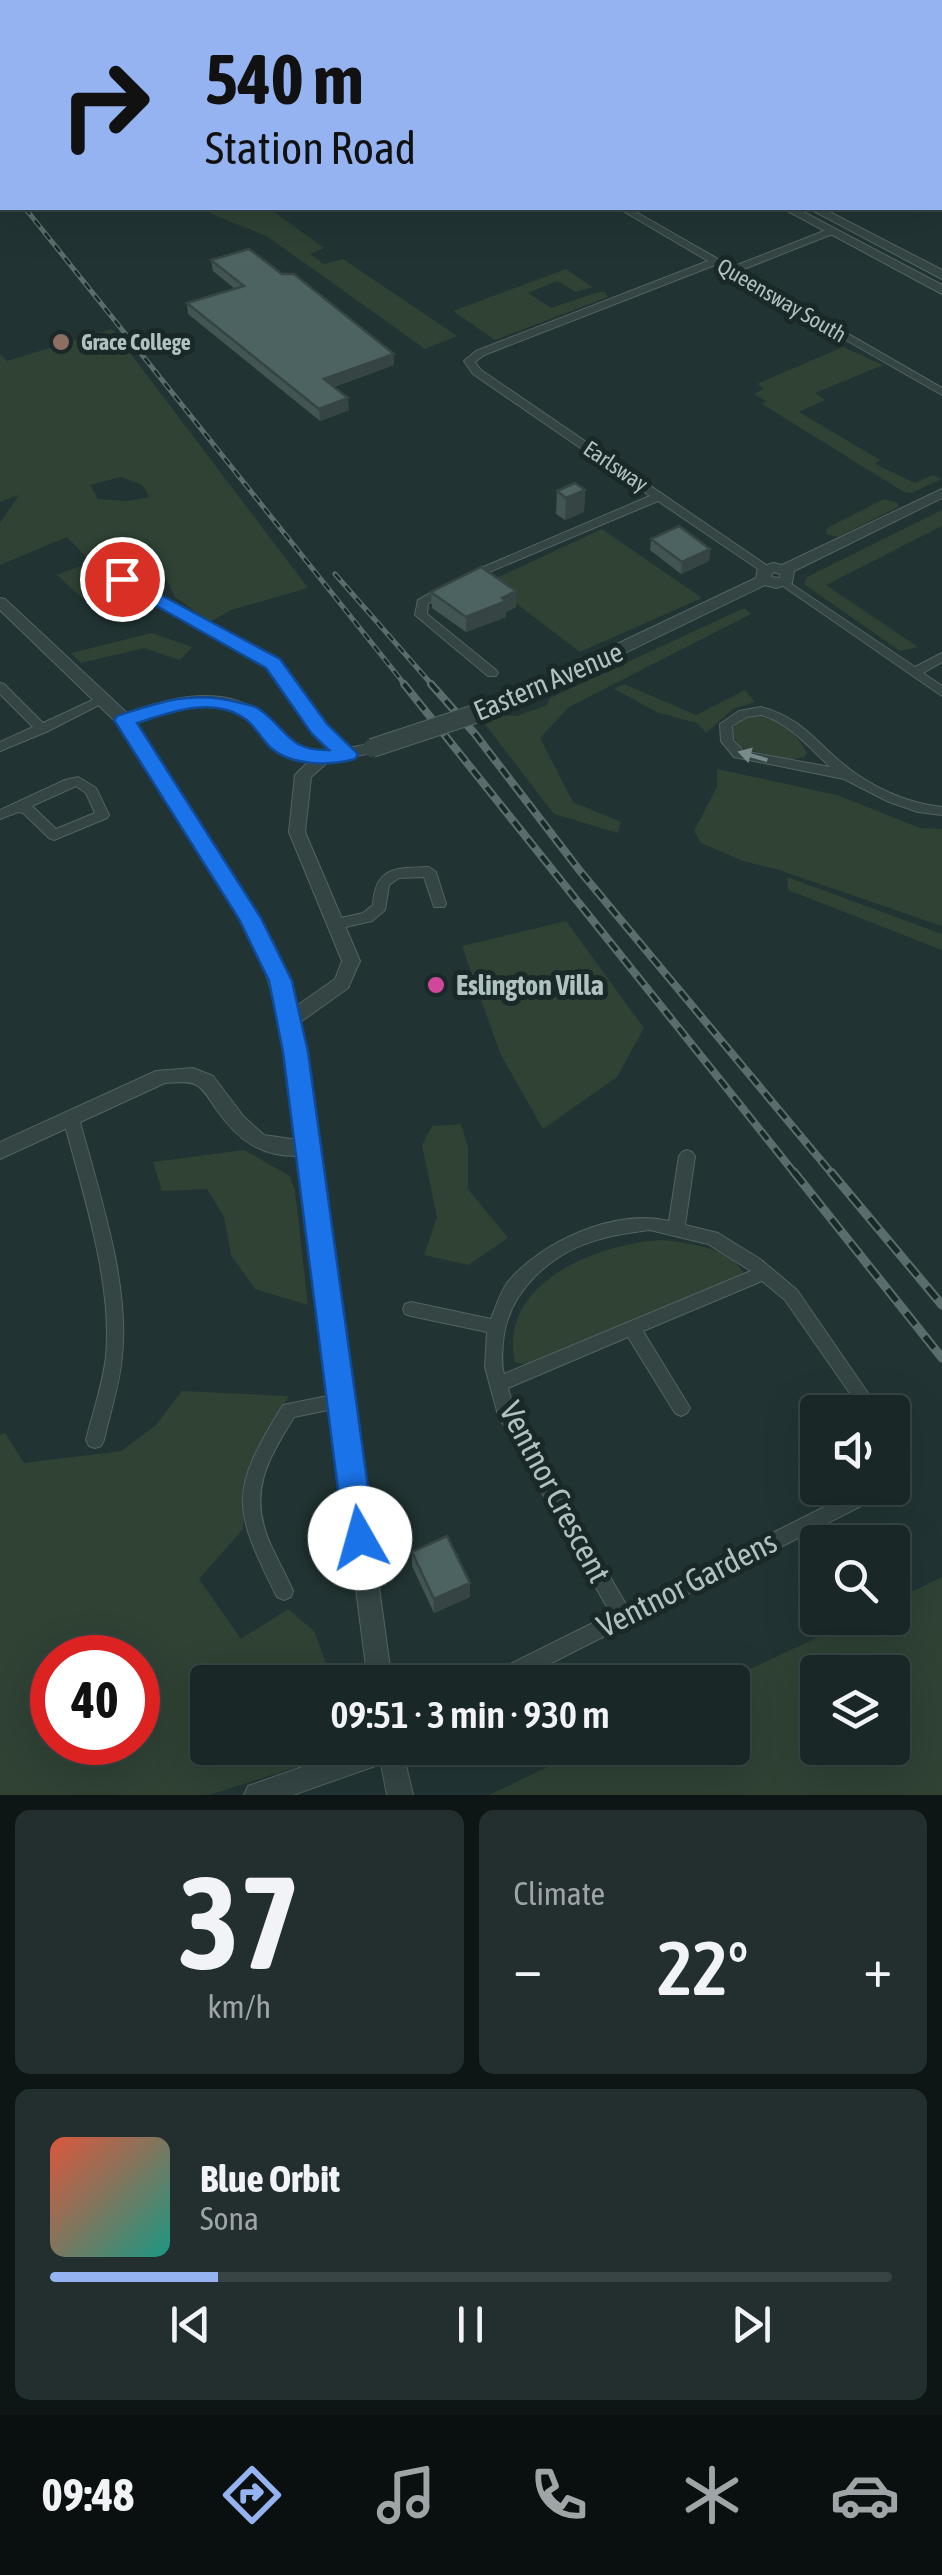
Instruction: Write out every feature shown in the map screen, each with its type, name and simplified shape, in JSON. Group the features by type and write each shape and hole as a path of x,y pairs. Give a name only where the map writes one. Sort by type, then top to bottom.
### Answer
{"street":[{"name":"Queensway South","path":"626,210 942,392"},
{"path":"792,210 942,290"},
{"path":"818,210 942,275"},
{"path":"731,271 832,231"},
{"name":"Earlsway","path":"716,262 480,353 469,362 477,372 765,575"},
{"path":"765,575 784,576 942,493"},
{"path":"492,672 424,618 419,609 422,602 468,576 658,496"},
{"name":"Eastern Avenue","path":"324,757 372,748 506,704 765,575"},
{"path":"784,576 942,692"},
{"path":"122,579 152,588 273,664 320,729 348,754"},
{"path":"0,602 124,720 264,942 280,981 290,1020 378,1665"},
{"path":"914,672 942,657"},
{"path":"0,687 42,729"},
{"path":"0,748 101,701"},
{"path":"124,720 181,702 225,704 251,712 280,745 324,757"},
{"path":"848,775 775,714 751,713 726,724 727,741 739,754 848,775 912,806 942,811"},
{"path":"802,768 815,753 814,743"},
{"path":"290,1020 342,983 351,961 297,832 303,775 324,757"},
{"path":"0,815 78,780 90,791 102,815 54,836 26,809 16,808"},
{"path":"337,924 374,913 380,907 379,886 385,878 429,872 440,904"},
{"path":"0,1151 163,1076 193,1075 206,1080 238,1126 258,1144 282,1150 308,1148"},
{"path":"72,1118 96,1218 114,1320 114,1354 95,1440"},
{"path":"676,1229 687,1156"},
{"name":"Ventnor Crescent","path":"623,1616 506,1415 493,1367 496,1327 512,1289 550,1253 598,1232 650,1223 712,1238 790,1295 860,1395"},
{"path":"498,1384 762,1274"},
{"path":"411,1309 496,1327"},
{"path":"632,1328 681,1408"},
{"path":"284,1591 254,1534 249,1516 251,1479 290,1410 342,1401"},
{"name":"Ventnor Gardens","path":"528,1665 845,1505"},
{"path":"256,1795 342,1765"},
{"path":"394,1765 400,1795"}],"green space":[{"path":"276,210 324,248 310,254 324,264 343,259 457,336 425,349 268,237 209,213"},
{"path":"566,269 592,287 576,292 557,281 528,293 551,308 598,292 605,292 608,297 495,340 453,311"},
{"path":"112,329 308,588 231,610 210,622 175,597 162,570 141,583 119,573 84,600 57,575 91,562 67,537 0,565 0,523 19,495 0,502 0,354 7,361","holes":["121,477 142,485 150,497 128,501 98,499 90,485"]},
{"path":"843,347 883,365 815,393 825,400 799,412 880,460 875,464 915,483 933,475 941,479 912,493 904,492 762,404 766,401 754,394 764,389 757,384"},
{"path":"884,499 898,503 898,507 838,537 826,534 827,528"},
{"path":"942,510 942,526 826,585 918,647 900,651 804,584 807,577"},
{"path":"602,529 702,598 580,652 488,582"},
{"path":"744,608 751,614 569,707 540,738 573,802 621,822 618,833 554,814 484,723 501,715 517,716 547,705 550,698"},
{"path":"152,633 192,647 180,660 144,648 81,663 71,653"},
{"path":"624,684 696,715 745,690 755,702 733,709 706,733 697,723 659,713 614,689"},
{"path":"756,716 772,720 793,733 807,753 804,757 787,760 740,747 732,734 735,726"},
{"path":"717,769 837,795 920,828 942,829 942,926 743,861 701,843 694,831 717,787"},
{"path":"787,877 942,934 942,950 788,890"},
{"path":"566,921 644,1028 617,1077 543,1129 500,1053 462,946"},
{"path":"461,1124 468,1148 468,1189 508,1238 468,1265 424,1255 437,1217 422,1145 432,1126"},
{"path":"244,1150 290,1176 308,1305 255,1289 231,1255 224,1217 207,1189 162,1191 153,1162"},
{"path":"662,1240 721,1253 739,1266 744,1275 526,1365 515,1362 514,1334 522,1310 537,1289 583,1259 610,1249"},
{"path":"182,1391 289,1396 255,1459 243,1529 199,1579 241,1639 288,1609 314,1631 327,1665 190,1665 190,1765 303,1765 209,1795 0,1795 0,1435 5,1433 24,1463 121,1451 155,1426"},
{"path":"942,1577 942,1795 489,1795 552,1765 750,1765 750,1669 822,1635 910,1635 910,1593"}],"building":[{"path":"249,249 282,274 294,274 394,354 324,379 348,398 319,409 187,303 244,286 211,260"},
{"path":"575,483 585,490 566,498 557,491"},
{"path":"679,526 710,549 682,562 651,539"},
{"path":"481,567 516,591 502,598 506,601 466,617 431,592"},
{"path":"447,1536 470,1583 434,1599 412,1552"}],"railway":[{"path":"27,210 406,686"},
{"path":"335,574 433,686"},
{"path":"404,684 796,1175"},
{"path":"431,684 475,734 580,871 833,1175"},
{"path":"794,1172 942,1358"},
{"path":"831,1172 942,1305"}],"place":[{"name":"Grace College","path":"61,342"},
{"name":"Eslington Villa","path":"436,985"}],"route":[{"path":"122,579 273,664 302,708 348,754 324,757 293,751 280,745 251,712 212,702 181,702 124,720 250,918 280,981 296,1052 360,1538"}]}
